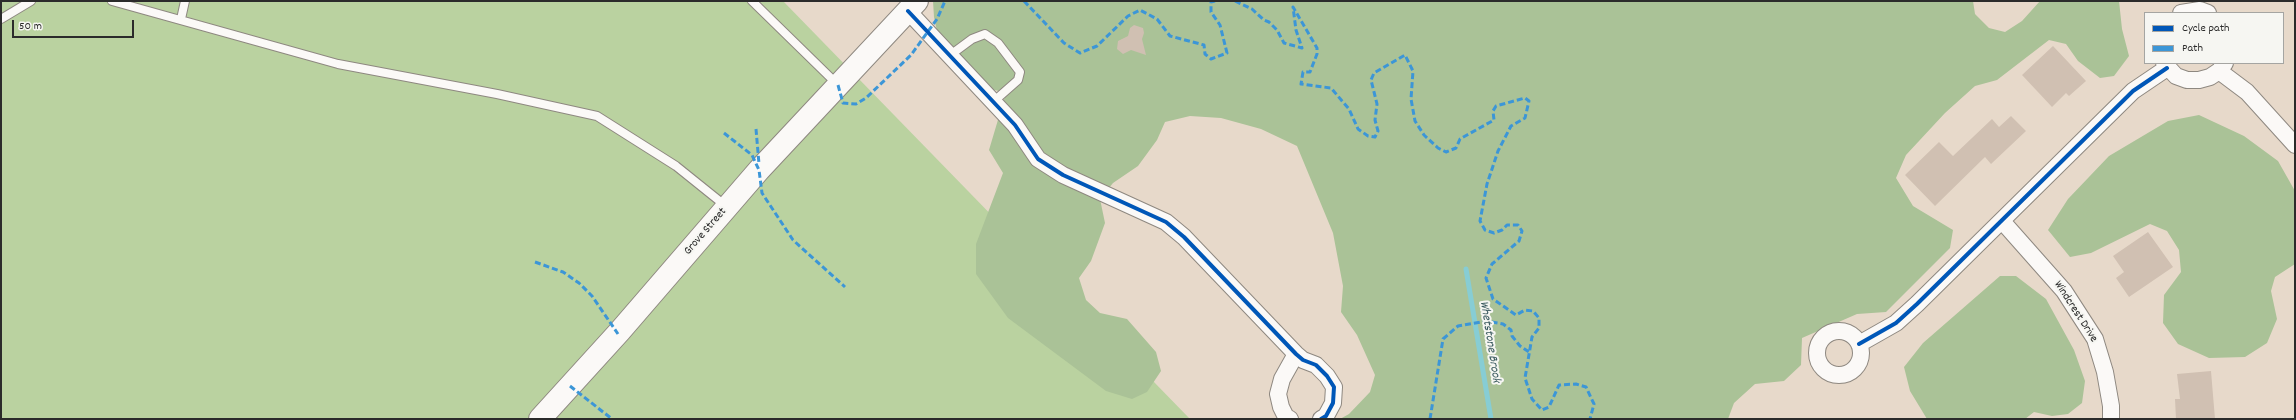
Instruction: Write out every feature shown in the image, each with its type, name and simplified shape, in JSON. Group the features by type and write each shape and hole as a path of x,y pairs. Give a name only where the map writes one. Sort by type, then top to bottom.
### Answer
{"main road":[{"name":"Grove Street","path":"540,419 620,332 759,170 913,6"}],"street":[{"path":"913,6 949,56 1015,126 1038,159 1063,175 1166,222 1184,237 1296,354 1322,370 1334,387 1333,403 1326,416 1321,419"},
{"path":"2187,12 2200,10 2205,12"},
{"path":"1859,344 1896,323 2002,221 2133,91 2166,65 2176,76 2187,80 2199,80 2210,77 2222,67 2295,145"},
{"name":"Windcrest Drive","path":"2002,221 2064,291 2095,339 2105,372 2111,406 2111,419"},
{"path":"1290,419 1286,417 1281,407 1278,394 1282,379 1296,354"}],"lane":[{"path":"1,19 31,1"},
{"path":"112,1 338,64 497,94 597,116 676,166 727,208"},
{"path":"181,19 186,1"},
{"path":"752,1 838,85"},
{"path":"949,56 972,39 985,34 998,43 1020,72 1018,80 993,102"}],"green space":[{"path":"1,1 783,1 1190,419 1,419"},
{"path":"933,1 1973,1 1975,14 1989,28 2005,32 2022,21 2040,1 2119,1 2122,29 2129,56 2114,76 2100,78 2078,61 2066,44 2049,40 1997,80 1975,86 1945,113 1906,155 1896,178 1913,206 1953,230 1950,248 1886,312 1857,314 1802,338 1801,365 1784,381 1755,384 1734,403 1728,419 1340,419 1349,414 1370,392 1375,375 1357,335 1341,312 1343,286 1333,233 1297,146 1261,129 1221,118 1190,116 1165,122 1157,140 1138,166 1113,183 1100,199 1105,223 1091,261 1079,278 1086,300 1100,313 1127,319 1156,352 1161,371 1147,392 1132,399 1106,391 1008,318 976,274 976,244 1003,173 989,150 1006,93 991,89 941,50 934,17"},
{"path":"2199,115 2244,136 2278,161 2295,191 2295,264 2275,277 2271,291 2277,319 2267,343 2245,357 2209,358 2178,344 2163,323 2164,295 2181,272 2179,250 2167,231 2150,224 2091,253 2070,257 2048,230 2068,199 2109,156 2168,121"},
{"path":"2000,276 2016,276 2046,299 2074,350 2085,381 2082,403 2068,414 2052,416 2034,412 2025,419 1927,419 1910,391 1904,367 1923,343"}],"building":[{"path":"1134,25 1143,28 1144,33 1142,39 1146,55 1131,50 1123,54 1117,49 1118,41 1128,36 1130,28"},
{"path":"2053,46 2086,81 2069,96 2066,93 2052,107 2022,75"},
{"path":"2011,116 2026,131 1991,164 1985,157 1935,206 1905,175 1939,142 1953,156 1992,119 1999,127"},
{"path":"2148,232 2173,267 2129,297 2116,278 2124,272 2113,256"},
{"path":"2211,371 2215,419 2176,419 2175,399 2180,399 2177,374"}],"waterway":[{"name":"Whetstone Brook","path":"1466,269 1491,419"}],"marked path":[{"path":"838,85 843,103 856,104 866,98 911,55 937,19 945,1"},
{"path":"1024,1 1064,43 1080,53 1097,46 1128,16 1140,10 1157,19 1170,36 1204,45 1205,54 1211,59 1227,53 1220,25 1211,12 1211,2 1215,1"},
{"path":"1235,1 1252,9 1264,20 1269,22 1277,30 1284,43 1302,48 1296,30 1293,7 1317,48 1317,54 1310,72 1303,72 1301,84 1331,88 1349,109 1358,129 1368,136 1375,137 1378,131 1375,120 1377,104 1371,80 1374,73 1405,55 1413,71 1411,99 1415,121 1424,135 1438,148 1446,152 1456,148 1460,139 1494,120 1493,111 1496,106 1525,98 1529,101 1525,118 1511,126 1498,151 1487,184 1480,221 1485,230 1494,233 1502,230 1507,225 1518,225 1522,231 1519,241 1492,264 1486,278 1493,299 1516,315 1525,310 1533,311 1539,318 1539,328 1532,337 1525,378 1532,399 1542,410 1549,407 1559,385 1576,384 1586,387 1594,404 1590,419"},
{"path":"756,129 759,164"},
{"path":"724,133 752,155 759,170 762,193 793,240 845,287"},
{"path":"535,262 563,272 579,283 592,296 618,334"},
{"path":"1430,419 1443,339 1458,326 1487,321 1503,324 1511,330 1512,336 1520,346 1529,352"},
{"path":"570,386 612,419"}],"cycle path":[{"path":"908,11 1015,125 1038,159 1063,175 1166,222 1184,237 1296,354 1303,360 1316,365 1327,376 1334,387 1333,403 1326,416 1321,419"},
{"path":"1859,344 1896,323 2133,91 2167,68"}]}
